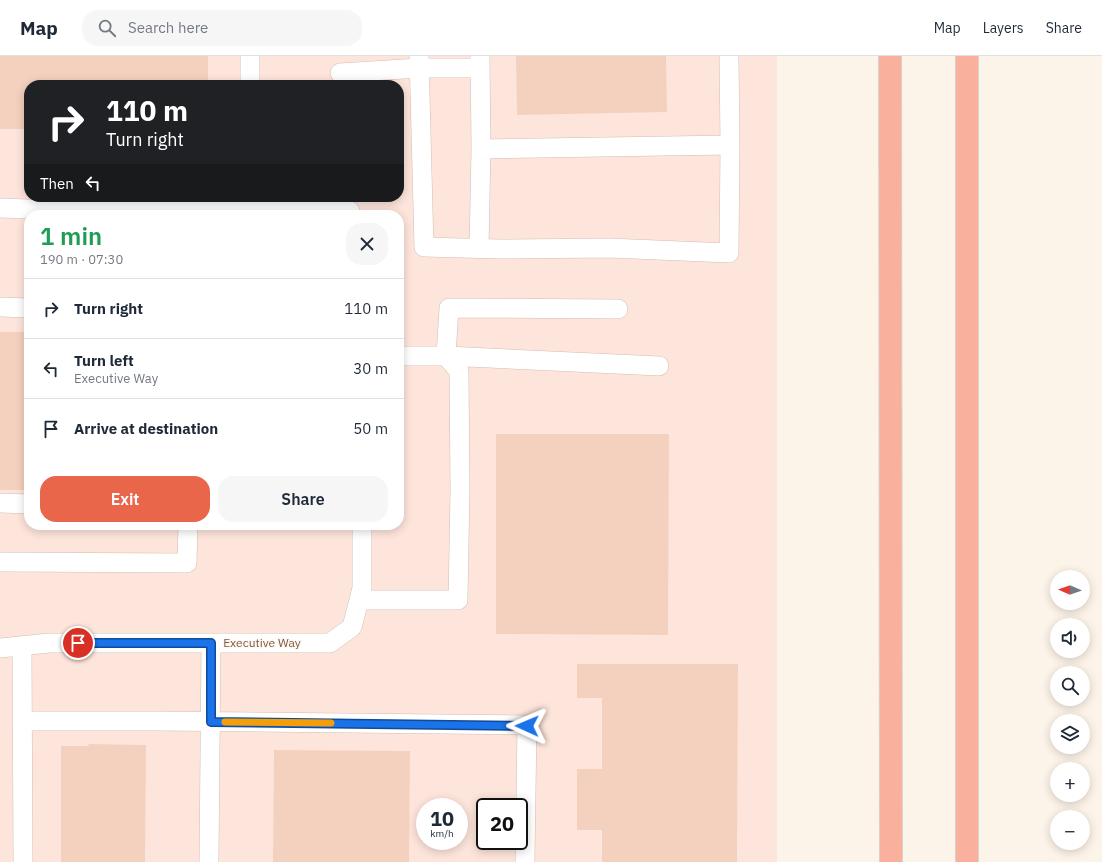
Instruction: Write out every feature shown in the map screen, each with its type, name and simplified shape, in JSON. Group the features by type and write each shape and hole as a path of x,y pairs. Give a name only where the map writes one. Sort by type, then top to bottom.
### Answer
{"highway":[{"path":"890,56 891,862"},
{"path":"967,56 967,862"}],"street":[{"path":"250,56 250,80"},
{"path":"419,62 424,247 609,248 729,253 729,56"},
{"path":"340,71 419,62 480,62 482,149 479,248"},
{"path":"482,149 730,145"},
{"path":"104,210 252,202 350,208"},
{"path":"0,208 57,210"},
{"path":"0,307 24,308"},
{"path":"362,530 362,588 359,600 458,600 460,491 459,371 446,356 449,308 618,309"},
{"path":"404,356 446,356 659,366"},
{"path":"0,504 24,504"},
{"path":"0,562 187,563 188,530"},
{"name":"Executive Way","path":"0,648 49,643 330,643 352,627 359,600"},
{"path":"209,862 211,643"},
{"path":"22,646 23,862"},
{"path":"22,721 527,726 525,862"}],"shaded area":[{"path":"0,56 777,56 777,862 0,862"}],"building":[{"path":"0,56 208,56 208,80 24,80 24,129 0,129"},
{"path":"516,56 666,56 667,112 517,115"},
{"path":"0,332 24,332 24,490 0,490"},
{"path":"496,434 669,434 668,635 496,634"},
{"path":"577,664 738,664 737,862 602,862 602,830 577,830 577,769 602,769 602,698 577,698"},
{"path":"88,744 146,745 145,862 61,862 61,746 89,746"},
{"path":"274,750 410,751 409,862 273,862"}],"slow traffic":[{"path":"225,722 331,723"}],"route":[{"path":"78,643 211,643 211,722 527,726"}]}
